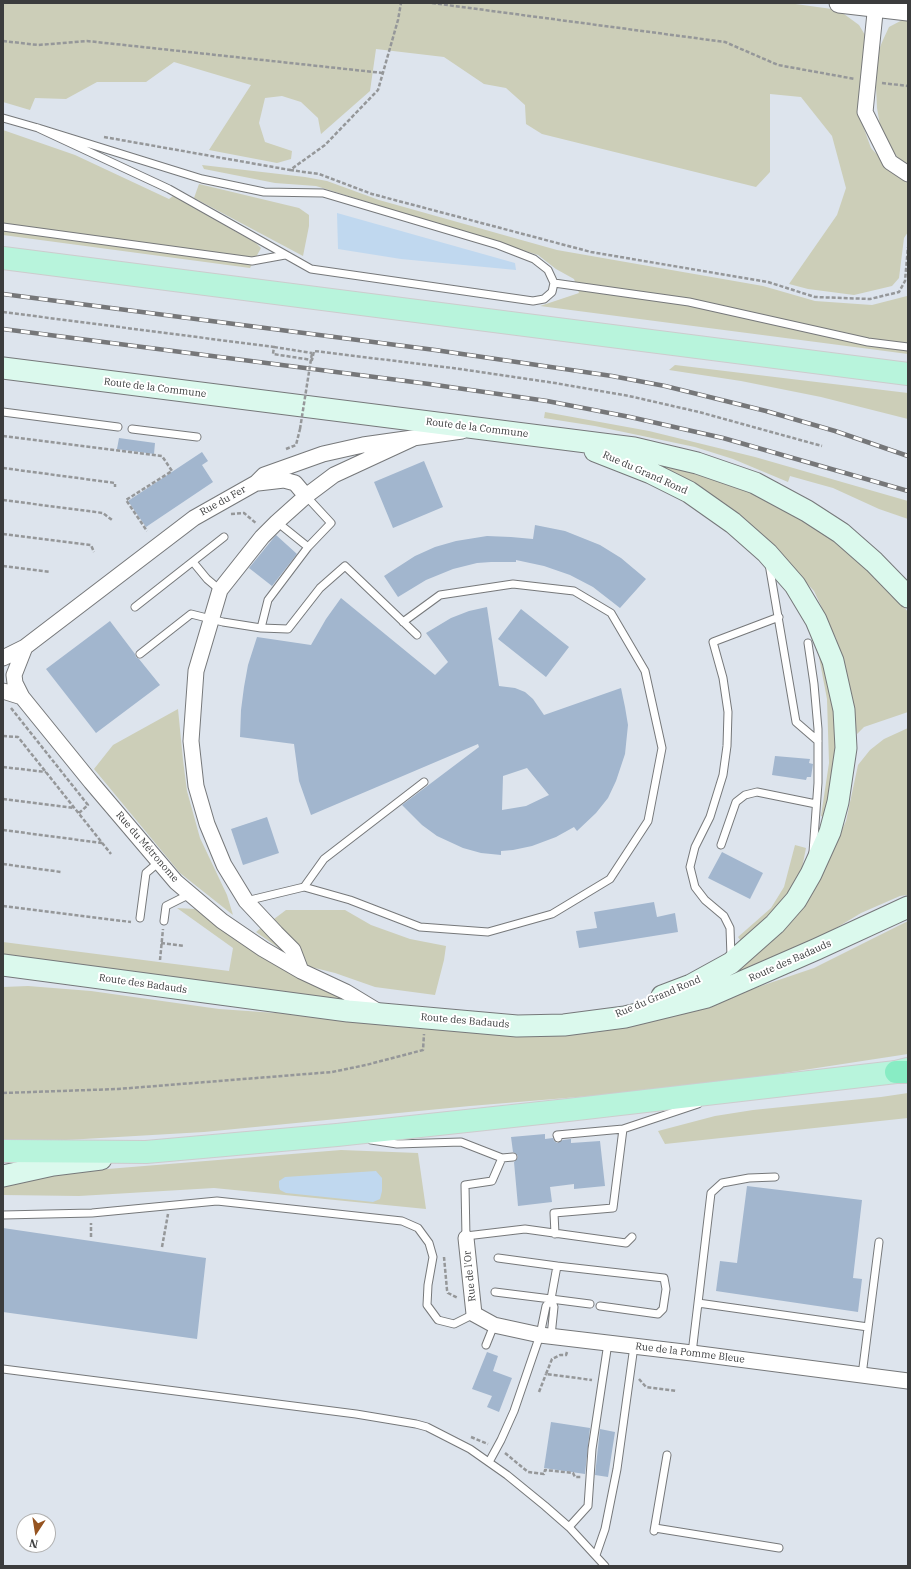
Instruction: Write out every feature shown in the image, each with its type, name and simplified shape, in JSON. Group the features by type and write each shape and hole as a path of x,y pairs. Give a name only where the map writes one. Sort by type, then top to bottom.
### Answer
{"main road":[{"path":"3,258 908,374"},
{"name":"Route de la Commune","path":"3,368 356,414 634,448 698,463 755,483 807,511 841,533 874,562 908,597"},
{"name":"Rue du Grand Rond","path":"566,440 651,473 689,492 733,523 767,553 795,585 816,620 833,661 844,710 846,748 838,802 830,832 812,874 796,900 775,924 731,963 691,985 601,1021"},
{"name":"Route des Badauds","path":"3,965 348,1011 517,1026 564,1025 625,1017 707,997 908,907"},
{"path":"3,980 47,971"},
{"path":"3,1176 53,1165 146,1152 337,1135 904,1071"},
{"path":"3,1151 146,1152"}],"street":[{"path":"839,3 876,5 908,12"},
{"path":"876,5 865,112 890,162 908,174"},
{"name":"Rue du Fer","path":"3,658 25,647 194,518 256,483 264,475 323,454 363,445 480,428"},
{"path":"301,971 293,950 246,901 224,865 207,824 196,786 190,741 196,672 220,590 262,537 306,496 334,475 414,438"},
{"path":"256,483 284,480 295,483 306,496"},
{"name":"Rue du Métronome","path":"25,647 14,675 15,683 22,697 91,782 176,882 234,929 263,949 301,971 346,992 382,1014"},
{"path":"5,697 22,697"},
{"name":"Rue de l'Or","path":"466,1237 474,1307"},
{"name":"Rue de la Pomme Bleue","path":"474,1307 494,1325 545,1335 908,1381"}],"lane":[{"path":"3,118 38,128 202,179 264,192 323,194 498,245 534,259 548,270 554,283 552,292 544,299 533,301 311,269 169,189 38,128"},
{"path":"3,227 252,261 285,255"},
{"path":"554,283 689,302 868,342 908,347"},
{"path":"3,412 118,427"},
{"path":"132,429 197,437"},
{"path":"261,628 268,600 308,548 331,523 306,496"},
{"path":"277,522 308,548"},
{"path":"135,607 224,537"},
{"path":"767,553 796,722 818,741"},
{"path":"194,562 207,579 220,590"},
{"path":"140,654 191,614 223,622 261,628 288,629 320,588 345,566 417,635"},
{"path":"246,901 304,887 350,900 420,927 488,932 552,914 610,878 648,821 662,748 645,671 611,613 574,591 513,584 440,595 403,622"},
{"path":"731,963 730,928 724,916 705,900 695,887 690,867 695,847 710,817 723,775 727,746 728,712 723,678 713,642 779,617"},
{"path":"808,643 814,684 818,741 818,783 812,874"},
{"path":"304,887 324,859 424,782"},
{"path":"721,845 736,802 745,795 757,792 816,804"},
{"path":"140,918 146,873 159,862"},
{"path":"164,922 166,906 190,894"},
{"path":"558,1138 557,1135 622,1129 738,1090"},
{"path":"555,1234 554,1213 613,1208 622,1129"},
{"path":"337,1135 397,1144 461,1142 502,1158 513,1157"},
{"path":"502,1158 492,1182 465,1185 466,1237 525,1229 626,1243 632,1237"},
{"path":"692,1353 711,1193 722,1183 749,1178 775,1177"},
{"path":"3,1215 92,1214 217,1201 402,1221 418,1228 429,1242 433,1257 428,1285 427,1304 438,1320 454,1324 474,1307"},
{"path":"862,1375 879,1242"},
{"path":"498,1258 664,1278 666,1289 663,1309 658,1314 600,1306"},
{"path":"545,1335 546,1306 551,1299 557,1266"},
{"path":"495,1292 590,1304"},
{"path":"489,1462 502,1440 545,1335 554,1307 551,1299"},
{"path":"698,1303 868,1327"},
{"path":"486,1345 494,1325"},
{"path":"569,1527 588,1506 592,1449 608,1343"},
{"path":"596,1555 605,1529 617,1469 634,1346"},
{"path":"3,1368 264,1402 416,1424 427,1427 450,1438 489,1462 569,1527 605,1566"},
{"path":"667,1455 655,1530 779,1548"}],"path":[{"path":"290,170 325,145 378,90 398,20 401,3"},
{"path":"432,3 725,42 778,65 824,74 908,86"},
{"path":"3,41 38,45 88,41 383,73"},
{"path":"98,136 319,174 372,194 590,252 768,282 815,297 870,300 899,292 905,281 908,247"},
{"path":"3,312 312,353 296,445 286,449"},
{"path":"274,347 273,354 312,360 314,351 453,368 606,392 699,412 822,446"},
{"path":"3,436 162,456 172,471 126,500 147,531"},
{"path":"3,468 115,483 115,487"},
{"path":"3,500 103,513 112,520"},
{"path":"3,534 91,545 94,552"},
{"path":"3,566 50,572"},
{"path":"5,697 88,805 78,813"},
{"path":"3,736 18,737 111,854"},
{"path":"3,767 46,772"},
{"path":"3,799 74,808"},
{"path":"3,830 103,843"},
{"path":"3,864 62,872"},
{"path":"3,906 133,922"},
{"path":"160,960 164,922"},
{"path":"161,943 184,946"},
{"path":"3,1093 118,1089 332,1072 424,1050 424,1018"},
{"path":"162,1247 169,1205"},
{"path":"443,1253 448,1293 474,1307"},
{"path":"539,1392 546,1374"}],"shaded area":[{"path":"3,3 908,3 908,1566 3,1566"}],"green space":[{"path":"3,3 788,3 832,9 844,14 859,25 865,35 866,57 859,115 871,148 893,172 908,183 908,232 904,238 899,278 892,286 854,295 808,289 789,284 837,215 846,188 832,136 801,97 770,94 770,172 756,187 542,134 526,124 525,105 506,88 484,84 444,57 376,49 370,91 321,134 318,118 301,102 282,96 265,98 259,123 265,142 292,151 291,159 277,163 209,150 251,85 174,62 146,82 97,82 66,99 35,98 30,110 3,102"},
{"path":"908,17 908,167 902,163 892,150 881,131 877,108 876,86 878,52 889,27"},
{"path":"3,130 75,155 169,199 173,196 256,243 261,248 250,268 3,235"},
{"path":"202,165 327,181 379,200 557,250 763,286 815,301 872,305 907,296 908,287 908,354 540,306 579,293 574,279 556,269 538,255 316,186 275,183 204,169"},
{"path":"199,184 299,208 309,215 309,226 303,256 194,198"},
{"path":"675,365 908,393 908,419 821,397 741,381 669,370"},
{"path":"545,412 649,431 755,457 908,501 908,519 879,509 833,488 790,476 788,482 733,459 695,447 595,426 544,418"},
{"path":"643,459 743,487 788,508 832,538 896,597 908,612 908,712 864,727 857,734 836,638 825,619 822,608 814,591 777,551"},
{"path":"815,636 834,696 838,736 826,818 821,816 829,763 827,699"},
{"path":"178,709 187,791 200,838 227,895 233,915 180,873 94,769 113,745"},
{"path":"908,728 908,895 900,896 861,913 813,942 719,980 832,851 846,821 858,765 870,750 884,739"},
{"path":"795,845 806,848 802,868 792,889 781,903 741,941 738,937 771,908 784,887"},
{"path":"177,908 195,909 234,939 293,975 349,1001 3,956 3,942 229,971 233,948"},
{"path":"286,910 345,910 371,925 410,939 446,946 435,995 375,987 335,973 307,966 300,948 274,919"},
{"path":"908,921 908,1054 686,1088 470,1106 204,1132 49,1141 3,1141 3,987 28,986 91,991 219,1009 305,1015 506,1034 550,1036 628,1025 702,1006 814,968"},
{"path":"261,928 290,956 256,932"},
{"path":"908,1093 908,1118 665,1144 658,1131 715,1116 753,1110"},
{"path":"341,1150 418,1153 426,1209 214,1188 79,1196 3,1195 3,1184 58,1173"}],"water":[{"path":"337,213 515,263 516,270 401,259 338,249"},
{"path":"376,1171 382,1178 382,1191 380,1199 373,1202 286,1193 280,1190 279,1187 279,1181 285,1177"}],"building":[{"path":"119,438 155,443 154,454 117,449"},
{"path":"202,452 208,461 202,465 213,482 146,527 128,501"},
{"path":"424,461 443,507 393,528 374,482"},
{"path":"535,525 565,531 600,545 621,558 646,579 620,608 593,587 570,575 544,566 516,560 516,562 477,563 453,569 426,580 398,597 384,576 415,556 435,547 456,541 487,536 533,539"},
{"path":"276,535 297,554 272,586 249,568"},
{"path":"341,598 435,675 448,662 426,633 451,618 469,611 487,607 499,686 515,688 525,692 533,699 544,715 621,688 628,725 625,754 616,781 608,798 596,813 577,831 574,827 556,837 532,846 501,851 501,855 481,853 463,848 437,836 422,825 402,805 479,747 478,744 311,815 299,781 294,744 240,737 241,710 248,665 257,637 311,645 326,619","holes":["527,768 549,795 526,806 502,810 503,776"]},
{"path":"521,609 569,647 546,677 498,639"},
{"path":"110,621 136,657 160,685 96,733 46,669"},
{"path":"775,756 810,759 809,763 813,764 811,777 807,777 806,780 772,775"},
{"path":"267,817 279,853 243,865 231,829"},
{"path":"722,852 763,873 750,899 708,878"},
{"path":"654,902 657,917 675,913 678,932 579,948 576,931 597,928 594,912"},
{"path":"545,1134 545,1139 553,1138 557,1143 563,1140 571,1139 571,1143 600,1141 605,1186 574,1189 574,1184 550,1187 552,1202 518,1206 514,1162 518,1156 513,1152 511,1137"},
{"path":"747,1186 862,1200 853,1278 862,1279 858,1312 716,1291 720,1261 737,1263"},
{"path":"3,1228 206,1258 197,1339 3,1312"},
{"path":"487,1352 498,1356 493,1371 512,1378 499,1412 487,1407 492,1396 472,1389"},
{"path":"551,1422 590,1428 585,1474 544,1468"},
{"path":"600,1429 615,1432 608,1477 595,1475"}],"railway":[{"path":"3,294 435,350 612,376 665,386 766,411 835,431 908,456"},
{"path":"3,329 429,384 547,401 630,417 723,438 908,491"}]}
